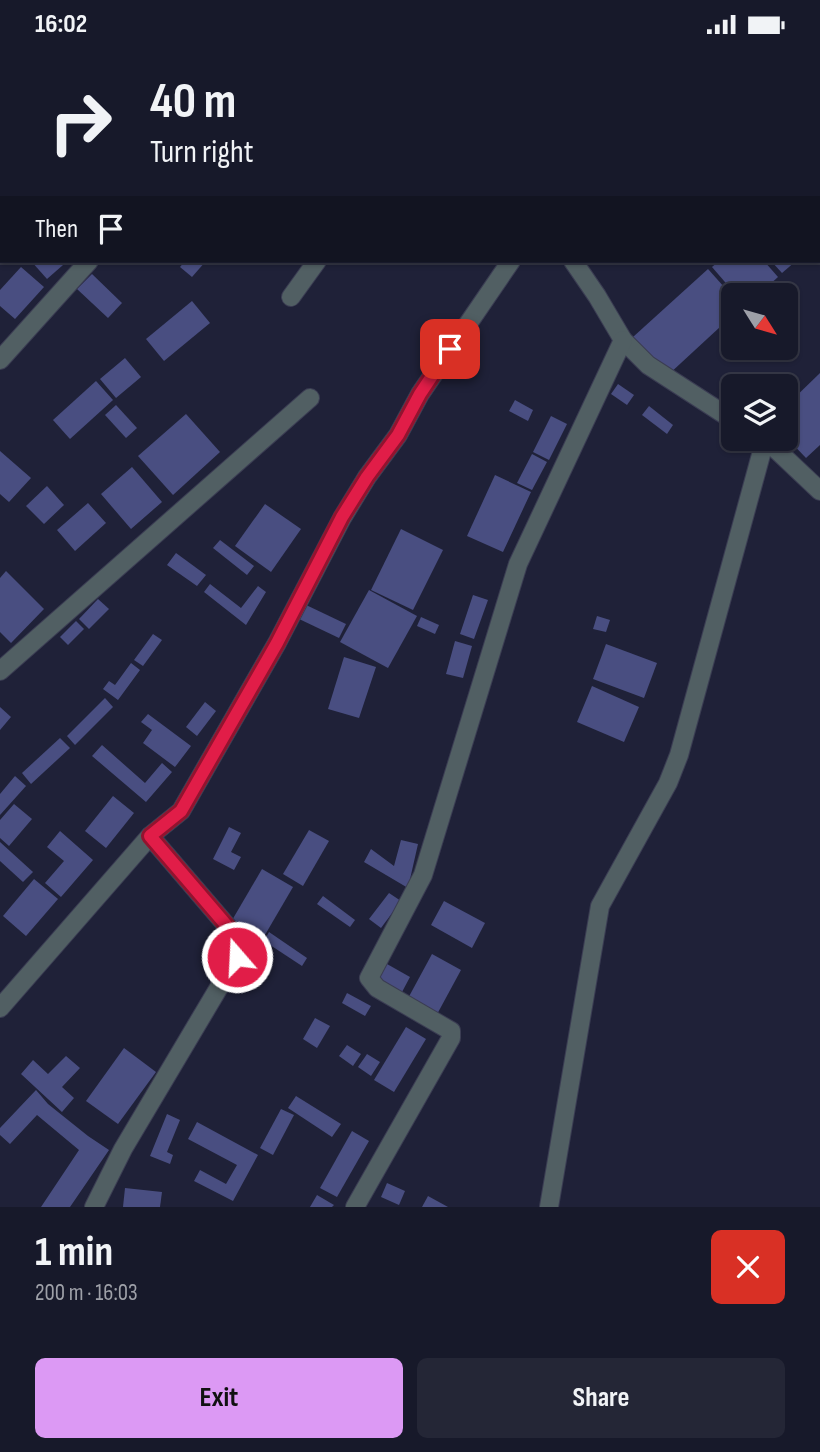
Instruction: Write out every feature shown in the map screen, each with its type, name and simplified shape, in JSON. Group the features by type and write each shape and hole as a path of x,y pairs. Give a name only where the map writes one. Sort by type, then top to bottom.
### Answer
{"street":[{"path":"0,360 87,263"},
{"path":"291,297 316,263"},
{"path":"0,1008 150,836 181,811 277,643 342,517 398,435 420,394 509,263"},
{"path":"574,263 624,340 648,365 721,412"},
{"path":"355,1207 451,1038 451,1031 377,988 369,978 423,876 518,564 624,340"},
{"path":"0,671 310,398"},
{"path":"549,1207 600,907 668,783 679,755 762,451"},
{"path":"777,451 820,491"},
{"path":"94,1207 123,1149 237,957 239,940 150,836"}],"building":[{"path":"33,263 63,265 47,279"},
{"path":"183,263 204,263 192,277 180,267"},
{"path":"717,263 766,263 778,277 771,283 726,283 712,267"},
{"path":"773,263 794,263 782,273"},
{"path":"21,267 44,287 15,319 0,306 0,290"},
{"path":"708,269 721,284 721,326 668,375 633,337"},
{"path":"92,274 122,303 108,318 77,289"},
{"path":"192,301 210,323 164,361 146,339"},
{"path":"125,358 141,377 116,398 100,379"},
{"path":"820,373 820,445 806,458 798,450 798,394"},
{"path":"96,381 113,400 70,439 53,420"},
{"path":"618,384 634,395 627,405 611,394"},
{"path":"515,400 533,410 528,421 509,411"},
{"path":"116,405 137,428 126,438 105,415"},
{"path":"649,406 673,425 667,434 642,415"},
{"path":"186,414 220,452 173,495 138,456"},
{"path":"551,416 567,424 549,460 533,452"},
{"path":"0,451 31,478 9,502 0,494"},
{"path":"532,454 547,462 532,490 517,483"},
{"path":"132,467 162,502 131,529 101,494"},
{"path":"495,475 531,492 503,552 467,536"},
{"path":"47,486 64,505 44,524 26,506"},
{"path":"88,503 106,523 75,551 57,530"},
{"path":"265,504 301,529 271,572 235,546"},
{"path":"401,529 443,550 413,610 371,590"},
{"path":"220,540 254,566 247,575 213,548"},
{"path":"176,553 206,575 197,586 167,565"},
{"path":"6,571 44,609 11,643 0,632 0,578"},
{"path":"210,584 241,608 258,586 266,592 246,625 204,592"},
{"path":"369,590 417,616 388,668 340,642"},
{"path":"473,595 488,600 474,639 460,634"},
{"path":"98,599 109,609 89,629 79,619"},
{"path":"304,604 346,624 339,638 297,618"},
{"path":"597,616 610,620 606,632 593,629"},
{"path":"421,617 439,625 435,634 417,626"},
{"path":"76,621 84,629 68,645 60,637"},
{"path":"153,634 162,640 143,666 134,660"},
{"path":"455,641 472,646 463,678 446,674"},
{"path":"606,644 657,663 644,698 593,679"},
{"path":"344,657 376,667 359,718 328,709"},
{"path":"131,663 140,670 118,700 103,689 109,681 115,685"},
{"path":"592,686 639,707 624,742 577,722"},
{"path":"105,698 113,707 75,745 67,736"},
{"path":"205,702 216,711 197,736 186,727"},
{"path":"0,707 11,717 0,730"},
{"path":"148,714 191,746 175,767 143,743 152,730 141,722"},
{"path":"60,738 70,748 31,784 22,773"},
{"path":"102,745 145,783 162,763 172,772 146,802 92,756"},
{"path":"15,776 26,786 0,815 0,794"},
{"path":"113,796 134,813 106,848 85,831"},
{"path":"14,804 32,819 9,846 0,838 0,820"},
{"path":"229,827 241,833 231,852 241,857 234,870 213,859"},
{"path":"309,830 329,841 303,886 283,874"},
{"path":"60,831 93,860 61,897 45,883 64,861 47,847"},
{"path":"401,840 418,844 408,888 364,862 371,849 394,866"},
{"path":"0,842 33,872 23,882 0,861"},
{"path":"262,869 293,887 262,940 231,922"},
{"path":"34,879 58,899 26,936 3,916"},
{"path":"389,893 401,901 381,928 369,919"},
{"path":"323,896 355,920 350,927 317,904"},
{"path":"444,901 485,923 472,948 431,925"},
{"path":"269,932 307,958 302,966 264,941"},
{"path":"432,954 461,970 435,1018 406,1002"},
{"path":"387,964 410,977 402,992 379,978"},
{"path":"347,993 371,1006 365,1016 342,1003"},
{"path":"315,1018 330,1026 317,1048 303,1039"},
{"path":"406,1027 426,1039 394,1092 374,1080"},
{"path":"347,1045 361,1054 353,1066 339,1056"},
{"path":"124,1048 156,1072 118,1124 86,1101"},
{"path":"367,1054 380,1062 371,1076 358,1067"},
{"path":"66,1056 80,1068 62,1087 74,1098 62,1112 21,1074 33,1060 48,1074"},
{"path":"36,1090 48,1104 109,1150 70,1207 41,1207 79,1150 37,1115 10,1144 0,1135 0,1128"},
{"path":"296,1096 341,1124 332,1137 288,1108"},
{"path":"281,1109 294,1115 273,1155 260,1148"},
{"path":"167,1114 180,1120 167,1152 173,1155 170,1164 150,1156"},
{"path":"197,1122 258,1155 233,1201 194,1181 200,1170 226,1184 237,1165 188,1139"},
{"path":"352,1131 369,1141 337,1197 320,1188"},
{"path":"387,1183 405,1191 399,1205 381,1197"},
{"path":"125,1188 162,1192 160,1207 123,1207"},
{"path":"317,1195 334,1205 310,1207"},
{"path":"428,1196 448,1207 422,1207"}],"route":[{"path":"237,957 239,940 150,836 181,811 277,643 342,517 398,435 420,394 450,349"}]}
